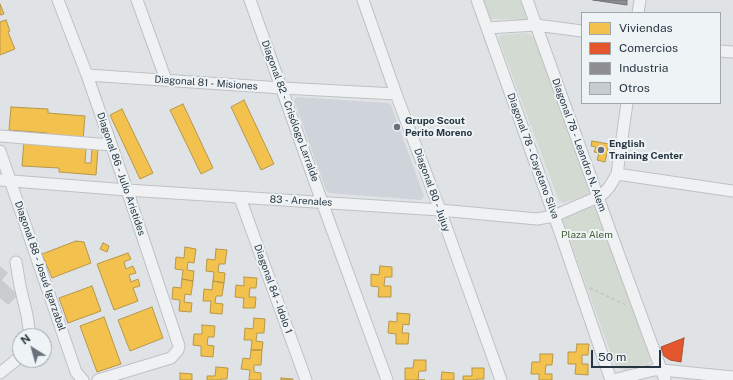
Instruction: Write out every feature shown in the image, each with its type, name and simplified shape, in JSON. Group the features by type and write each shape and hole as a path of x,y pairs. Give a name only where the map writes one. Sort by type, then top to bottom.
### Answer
{"street":[{"name":"Diagonal 86 - Julio Aristides","path":"58,0 87,75 179,346 178,350 171,358 125,376"},
{"path":"136,0 166,80"},
{"name":"Diagonal 82 - Crisólogo Larralde","path":"250,0 387,380"},
{"name":"Diagonal 80 - Jujuy","path":"363,0 501,380"},
{"name":"Diagonal 78 - Cayetano Silva","path":"477,0 612,380"},
{"name":"Diagonal 78 - Leandro N. Alem","path":"527,0 639,311 664,375"},
{"path":"638,12 640,0"},
{"path":"486,28 536,25 581,31"},
{"path":"721,50 733,52"},
{"name":"Diagonal 81 - Misiones","path":"87,75 396,94"},
{"path":"598,197 604,193 618,174 627,104"},
{"path":"0,136 111,144"},
{"name":"Diagonal 88 - Josué Igarzabal","path":"0,151 5,180 76,372 83,380"},
{"path":"618,174 733,191"},
{"name":"83 - Arenales","path":"5,180 240,198 440,210 538,219 554,216 598,197"},
{"name":"Diagonal 84 - Idolo 1","path":"240,198 306,380"},
{"path":"16,262 29,328"},
{"path":"0,373 12,363"},
{"path":"612,380 654,370 664,375 733,377"},
{"path":"98,380 125,376"}],"path":[{"path":"577,282 639,311"}],"shaded area":[{"path":"297,97 388,103 391,105 424,196 421,200 329,193 326,190 294,100"}],"green space":[{"path":"483,0 521,0 528,20 490,19"},
{"name":"Plaza Alem","path":"527,33 534,37 589,189 589,194 563,203 559,201 499,40 500,35"},
{"name":"Plaza Alem","path":"590,204 596,207 651,361 648,364 625,370 620,369 615,365 563,221 565,214"}],"building: Viviendas":[{"path":"0,4 4,14 0,15"},
{"path":"6,20 10,31 8,32 15,49 0,55 0,22"},
{"path":"244,100 274,164 261,170 231,107"},
{"path":"183,104 213,168 201,174 170,110"},
{"path":"11,107 48,109 48,113 85,116 83,140 46,137 47,133 9,130"},
{"path":"122,109 153,173 140,179 110,115"},
{"path":"24,141 86,148 85,163 91,163 92,148 98,149 96,175 59,172 59,168 22,166"},
{"name":"English Training Center","path":"592,141 609,144 605,162 597,160 599,153 594,152 596,147 591,146"},
{"path":"76,241 84,242 91,263 52,278 42,254"},
{"path":"103,243 109,246 107,252 100,249"},
{"path":"185,247 196,249 194,263 188,262 187,270 194,271 193,281 182,279 183,270 175,269 176,257 184,258"},
{"path":"216,249 227,250 225,264 219,264 218,272 225,273 224,283 213,281 214,272 206,271 207,259 215,260"},
{"path":"128,253 131,259 124,262 126,269 133,266 136,273 129,275 131,282 138,279 140,286 133,288 138,301 114,310 97,264"},
{"path":"380,266 392,267 392,277 385,277 384,286 391,286 391,297 378,297 379,287 371,286 371,274 379,275"},
{"path":"244,277 257,278 256,288 250,288 249,297 256,297 255,308 243,308 244,298 235,297 236,285 244,286"},
{"path":"182,279 193,281 191,295 185,294 184,302 192,303 191,312 179,311 180,300 172,299 173,287 181,288"},
{"path":"213,281 224,283 222,296 216,296 215,303 223,304 222,314 210,313 211,301 203,301 204,289 212,290"},
{"path":"92,286 101,311 68,323 59,298"},
{"path":"152,307 163,338 130,351 118,320"},
{"path":"397,313 410,314 409,325 403,324 402,333 409,333 408,344 396,344 396,334 388,333 389,321 397,322"},
{"path":"104,317 121,364 97,372 80,326"},
{"path":"254,318 265,319 264,333 257,333 256,341 263,342 262,350 251,350 252,340 244,340 245,328 253,329"},
{"path":"202,325 215,326 214,337 208,337 207,345 214,346 213,357 201,356 201,346 193,345 194,334 202,334"},
{"path":"577,344 589,344 588,355 582,355 582,364 588,364 588,375 575,374 576,364 568,364 568,352 576,352"},
{"path":"251,350 262,350 261,365 254,365 254,372 261,373 261,380 249,380 250,370 241,369 243,358 250,359"},
{"path":"540,354 553,354 552,365 546,365 545,374 552,374 552,380 539,380 539,374 531,374 532,362 540,362"},
{"path":"414,360 426,360 426,371 419,371 418,380 405,380 405,368 413,368"},
{"path":"216,367 228,368 227,379 207,380 207,376 215,376"},
{"path":"472,368 484,368 484,379 463,380 463,376 472,376"},
{"path":"442,372 454,373 454,380 441,380"},
{"path":"180,373 192,374 192,380 180,380"},
{"path":"281,378 293,379 293,380 281,380"}],"building: Comercios":[{"path":"684,338 681,362 670,360 664,356 661,347"}],"building: Industria":[{"path":"593,0 627,0 627,5"}],"building: Otros":[{"path":"0,266 8,273 2,280 18,295 8,305 0,298"}],"place":[{"name":"Grupo Scout Perito Moreno","path":"397,127"},
{"name":"English Training Center","path":"601,150"}]}
